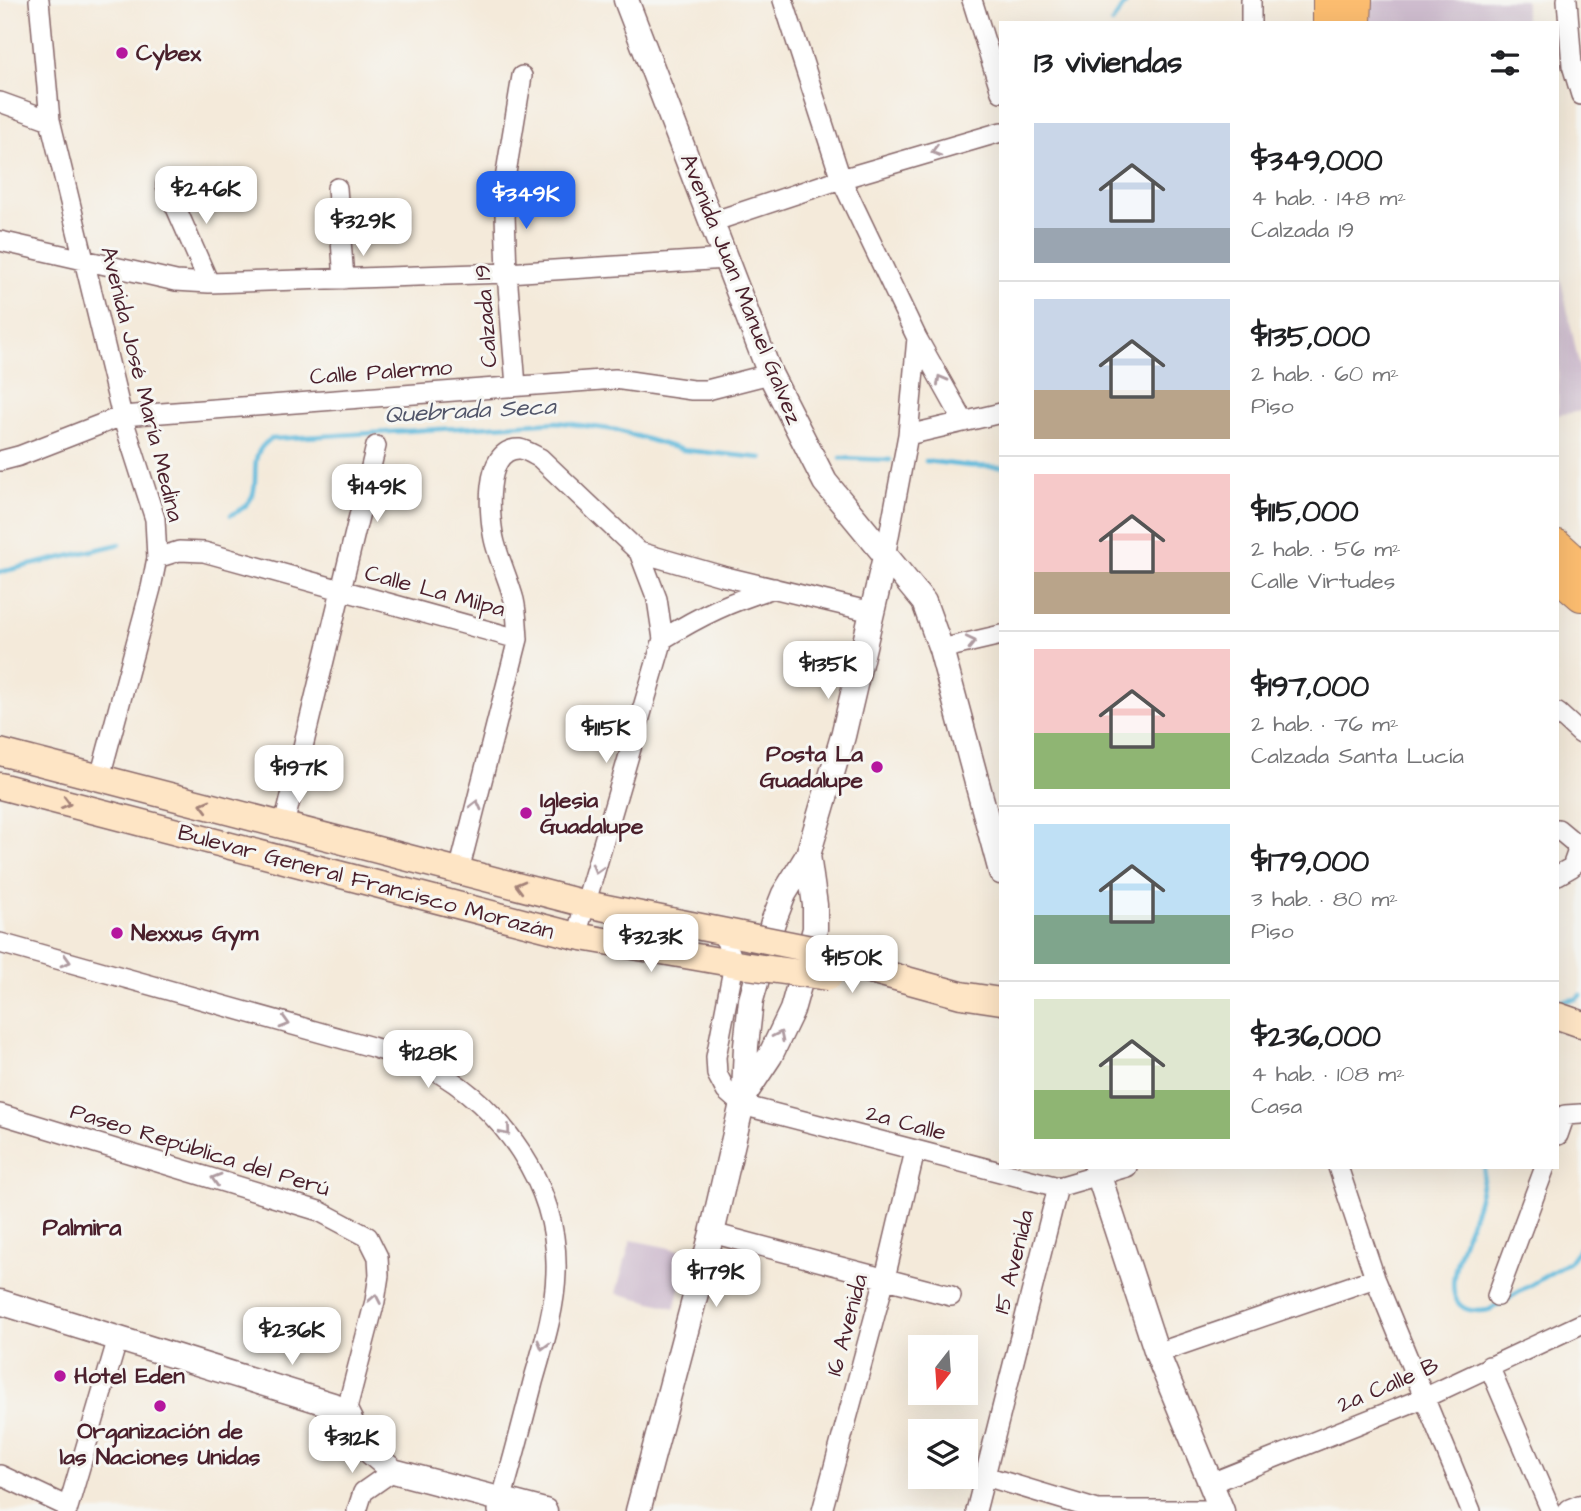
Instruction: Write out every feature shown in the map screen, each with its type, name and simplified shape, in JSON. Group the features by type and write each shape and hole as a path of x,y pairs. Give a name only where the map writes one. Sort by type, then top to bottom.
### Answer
{"main road":[{"path":"1328,0 1328,21"},
{"path":"1356,21 1357,0"},
{"path":"1559,546 1581,566"},
{"path":"1559,577 1581,596"},
{"name":"Bulevar General Francisco Morazán","path":"0,752 586,904 751,937 830,965"},
{"name":"Bulevar General Francisco Morazán","path":"6,790 576,936 741,965 830,965 863,968 961,995 999,1001"},
{"path":"1559,1016 1581,1024"}],"street":[{"name":"Avenida José María Medina","path":"39,0 50,120 122,416 155,519 157,558 151,588 100,777"},
{"name":"Avenida Juan Manuel Galvez","path":"625,0 771,374 825,482 924,602 941,649 999,865"},
{"path":"783,0 841,179 917,338 964,422"},
{"path":"972,0 999,86"},
{"path":"1251,0 1251,21"},
{"path":"1567,0 1572,65 1581,96"},
{"name":"Calzada 19","path":"516,386 504,186 522,76"},
{"path":"0,102 50,120"},
{"path":"712,222 841,179 999,133"},
{"path":"166,185 209,283"},
{"path":"337,188 344,279"},
{"path":"0,241 176,281 209,283 508,273 726,259"},
{"path":"638,1511 712,1233 743,1100 751,999 784,894 808,855 843,736 885,557 908,435 917,338"},
{"name":"Calle Palermo","path":"0,461 122,416 615,379 707,390 771,374"},
{"path":"908,435 999,413"},
{"path":"284,825 376,446"},
{"name":"Calle La Milpa","path":"157,558 179,551 204,552 518,639 514,602 494,541 490,507 491,482 496,463 508,452 521,449 540,458 639,552 722,576 872,612"},
{"path":"576,936 663,639 657,598 639,552"},
{"path":"663,639 700,615 775,588"},
{"path":"941,649 999,635"},
{"path":"459,870 518,639"},
{"path":"1559,714 1581,734"},
{"path":"1559,830 1576,844 1569,865"},
{"path":"743,1100 770,1056 792,1010 815,929 816,905 808,855"},
{"path":"719,931 741,965 716,1057 717,1074 726,1091 743,1100"},
{"path":"0,943 359,1044 424,1065 468,1093 511,1136 540,1184 554,1238 556,1273 549,1324 500,1506"},
{"name":"2a Calle","path":"743,1100 915,1151 1058,1187"},
{"path":"1559,1133 1568,1113"},
{"name":"Paseo República del Perú","path":"0,1114 319,1211 368,1237 378,1257 379,1275 346,1412"},
{"name":"16 Avenida","path":"822,1511 885,1278 915,1151"},
{"path":"1058,1187 1098,1172 1115,1169"},
{"path":"1339,1169 1375,1278 1471,1511"},
{"path":"1497,1296 1544,1169"},
{"path":"985,1476 1076,1507 1098,1510 1222,1510 1157,1353 1098,1172"},
{"name":"15 Avenida","path":"975,1511 1058,1187"},
{"path":"712,1233 951,1296"},
{"path":"1157,1353 1375,1278"},
{"path":"0,1302 319,1399 346,1412 363,1446 393,1471 500,1506 545,1511"},
{"name":"2a Calle B","path":"1211,1483 1426,1397 1581,1324"},
{"path":"0,1475 67,1509 118,1338"},
{"path":"1489,1366 1551,1511"},
{"path":"357,1511 363,1492 393,1471"},
{"path":"1571,1511 1581,1507"}],"shaded area":[{"path":"1368,0 1525,0 1525,21 1368,21"},
{"path":"1559,271 1581,374 1581,411 1559,415"},
{"path":"631,1240 690,1252 675,1308 616,1293"}],"waterway":[{"path":"1113,21 1128,0"},
{"name":"Quebrada Seca","path":"231,515 244,507 251,498 257,457 261,447 271,439 557,422 616,430 683,450 762,458"},
{"name":"Quebrada Seca","path":"841,458 890,460"},
{"name":"Quebrada Seca","path":"926,461 999,467"},
{"name":"Quebrada Seca","path":"0,572 120,544"},
{"path":"1559,1002 1576,999 1581,995"},
{"path":"1485,1169 1478,1200 1454,1272 1453,1289 1458,1302 1469,1310 1489,1310 1569,1262 1581,1246"}],"place":[{"name":"Cybex","path":"122,53"},
{"name":"Posta La Guadalupe","path":"877,767"},
{"name":"Iglesia Guadalupe","path":"526,813"},
{"name":"Nexxus Gym","path":"117,933"},
{"name":"Hotel Eden","path":"60,1376"},
{"name":"Organización de las Naciones Unidas","path":"160,1406"}],"district":[{"name":"Palmira","path":"82,1228"}]}
